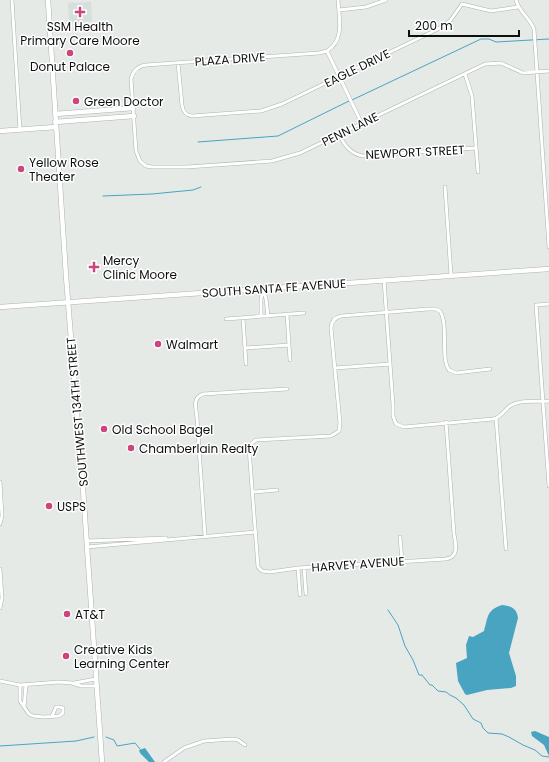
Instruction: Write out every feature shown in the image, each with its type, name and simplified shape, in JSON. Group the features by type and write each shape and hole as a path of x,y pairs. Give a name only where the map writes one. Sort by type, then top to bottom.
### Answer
{"main road":[{"name":"SOUTHWEST 134TH STREET","path":"48,0 68,302 87,541 102,762"},
{"path":"55,114 133,108"},
{"path":"0,131 20,130 56,124 134,116"},
{"name":"SOUTH SANTA FE AVENUE","path":"0,307 549,268"}],"street":[{"path":"12,0 20,130"},
{"path":"338,0 340,24 338,37 332,47 327,51 362,124"},
{"path":"339,10 366,7 386,0"},
{"name":"EAGLE DRIVE","path":"178,63 184,113 192,116 270,109 444,26 454,16 464,0"},
{"path":"516,0 518,7 531,22 534,29 549,247"},
{"path":"462,4 491,11 518,7"},
{"name":"PLAZA DRIVE","path":"133,108 131,79 134,71 142,66 319,53 327,51"},
{"name":"PENN LANE","path":"134,116 136,151 138,158 141,162 152,167 192,167 272,161 295,156 485,64 497,62 519,72 549,71"},
{"path":"465,74 472,96 478,172"},
{"path":"133,108 134,116"},
{"name":"NEWPORT STREET","path":"339,134 344,145 350,151 362,156 476,148"},
{"path":"445,187 452,275"},
{"path":"384,280 393,416 396,424 404,427 496,418 502,415 510,406 516,404 549,401"},
{"path":"263,289 268,316"},
{"path":"261,316 261,299 263,289"},
{"path":"549,304 536,305 549,486"},
{"path":"87,547 256,532 249,452 249,448 252,443 260,440 331,436 338,431 340,423 331,328 333,320 341,316 435,309 440,311 444,319 446,363 449,370 456,373 490,369"},
{"path":"226,319 304,314"},
{"path":"287,315 290,360"},
{"path":"243,318 246,364"},
{"path":"245,348 289,345"},
{"path":"335,368 390,364"},
{"path":"205,536 195,404 197,397 203,394 287,389"},
{"path":"496,418 506,549"},
{"name":"HARVEY AVENUE","path":"256,532 258,564 264,572 298,568 446,559 451,557 457,546 454,534 446,422"},
{"path":"0,482 2,516 0,524"},
{"path":"253,492 277,490"},
{"path":"400,537 402,561"},
{"path":"87,541 178,538"},
{"path":"298,568 300,594"},
{"path":"304,568 306,594"},
{"path":"0,569 2,598 0,608"},
{"path":"300,586 306,586"},
{"path":"0,681 26,685 59,682 72,683 96,679"},
{"path":"72,683 81,686 97,686"},
{"path":"20,685 20,697 22,704 29,714 44,717 52,716"},
{"path":"24,707 26,685"},
{"path":"164,762 184,748 204,741 233,738 245,745"}],"shaded area":[{"name":"SSM Health Primary Care Moore","path":"91,2 92,21 69,23 68,3"}],"water":[{"path":"502,605 513,608 518,618 509,653 516,676 516,686 511,688 487,690 467,695 458,681 456,663 467,658 466,645 469,636 473,637 484,631 490,612"},
{"path":"535,731 549,737 549,756 544,745 532,736 531,732"},
{"path":"145,748 155,762 149,762 140,753 139,750"}],"waterway":[{"path":"352,100 481,39 489,39 496,42 549,39"},
{"path":"198,142 278,136 349,101"},
{"path":"103,196 152,194 193,190 201,187"},
{"path":"388,610 398,625 405,646 419,675 422,675 430,685 438,691 446,692 456,698 464,705 473,719 481,723 483,728 488,733 502,734 535,750 542,756 549,757"},
{"path":"0,746 76,741 94,737"},
{"path":"106,737 114,740 117,746 135,743 140,749"}],"place":[{"name":"SSM Health Primary Care Moore","path":"80,12"},
{"name":"Donut Palace","path":"70,53"},
{"name":"Green Doctor","path":"76,101"},
{"name":"Yellow Rose Theater","path":"21,169"},
{"name":"Mercy Clinic Moore","path":"94,267"},
{"name":"Walmart","path":"158,344"},
{"name":"Old School Bagel","path":"104,429"},
{"name":"Chamberlain Realty","path":"131,448"},
{"name":"USPS","path":"49,506"},
{"name":"AT&T","path":"67,614"},
{"name":"Creative Kids Learning Center","path":"66,656"}]}
